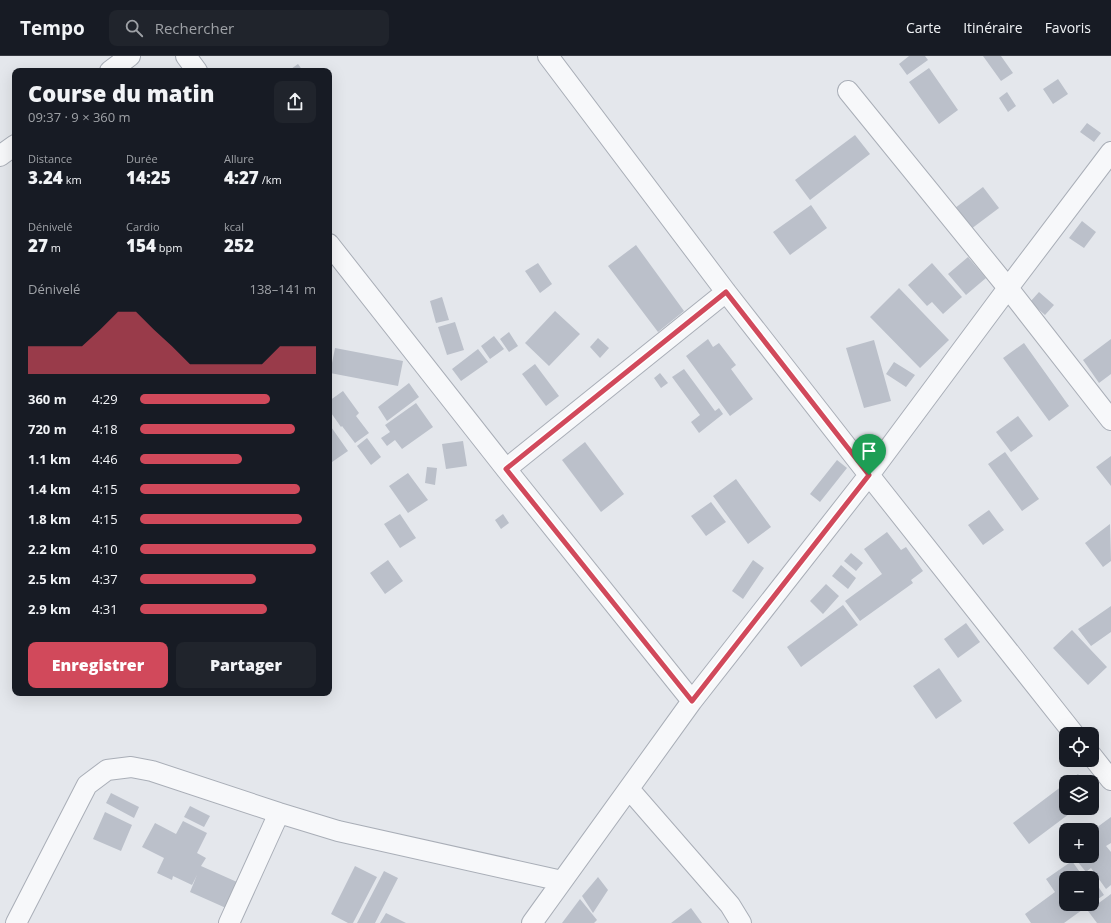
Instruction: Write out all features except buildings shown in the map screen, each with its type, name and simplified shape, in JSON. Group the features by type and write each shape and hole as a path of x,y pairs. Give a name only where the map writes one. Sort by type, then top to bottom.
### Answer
{"street":[{"path":"114,68 130,56"},
{"path":"186,56 195,68"},
{"path":"548,56 726,292 1068,727"},
{"path":"848,91 1008,288 1111,420"},
{"path":"0,156 12,147"},
{"path":"532,923 692,701 869,475 1111,152"},
{"path":"332,248 506,469 692,701"},
{"path":"506,469 726,292"},
{"path":"1099,765 1111,780"},
{"path":"16,923 87,785 107,770 132,767 152,771 338,831 562,881"},
{"path":"629,789 730,905 741,923"},
{"path":"229,923 279,813"}],"route":[{"path":"726,292 869,475 692,701 506,469 726,292"}]}
